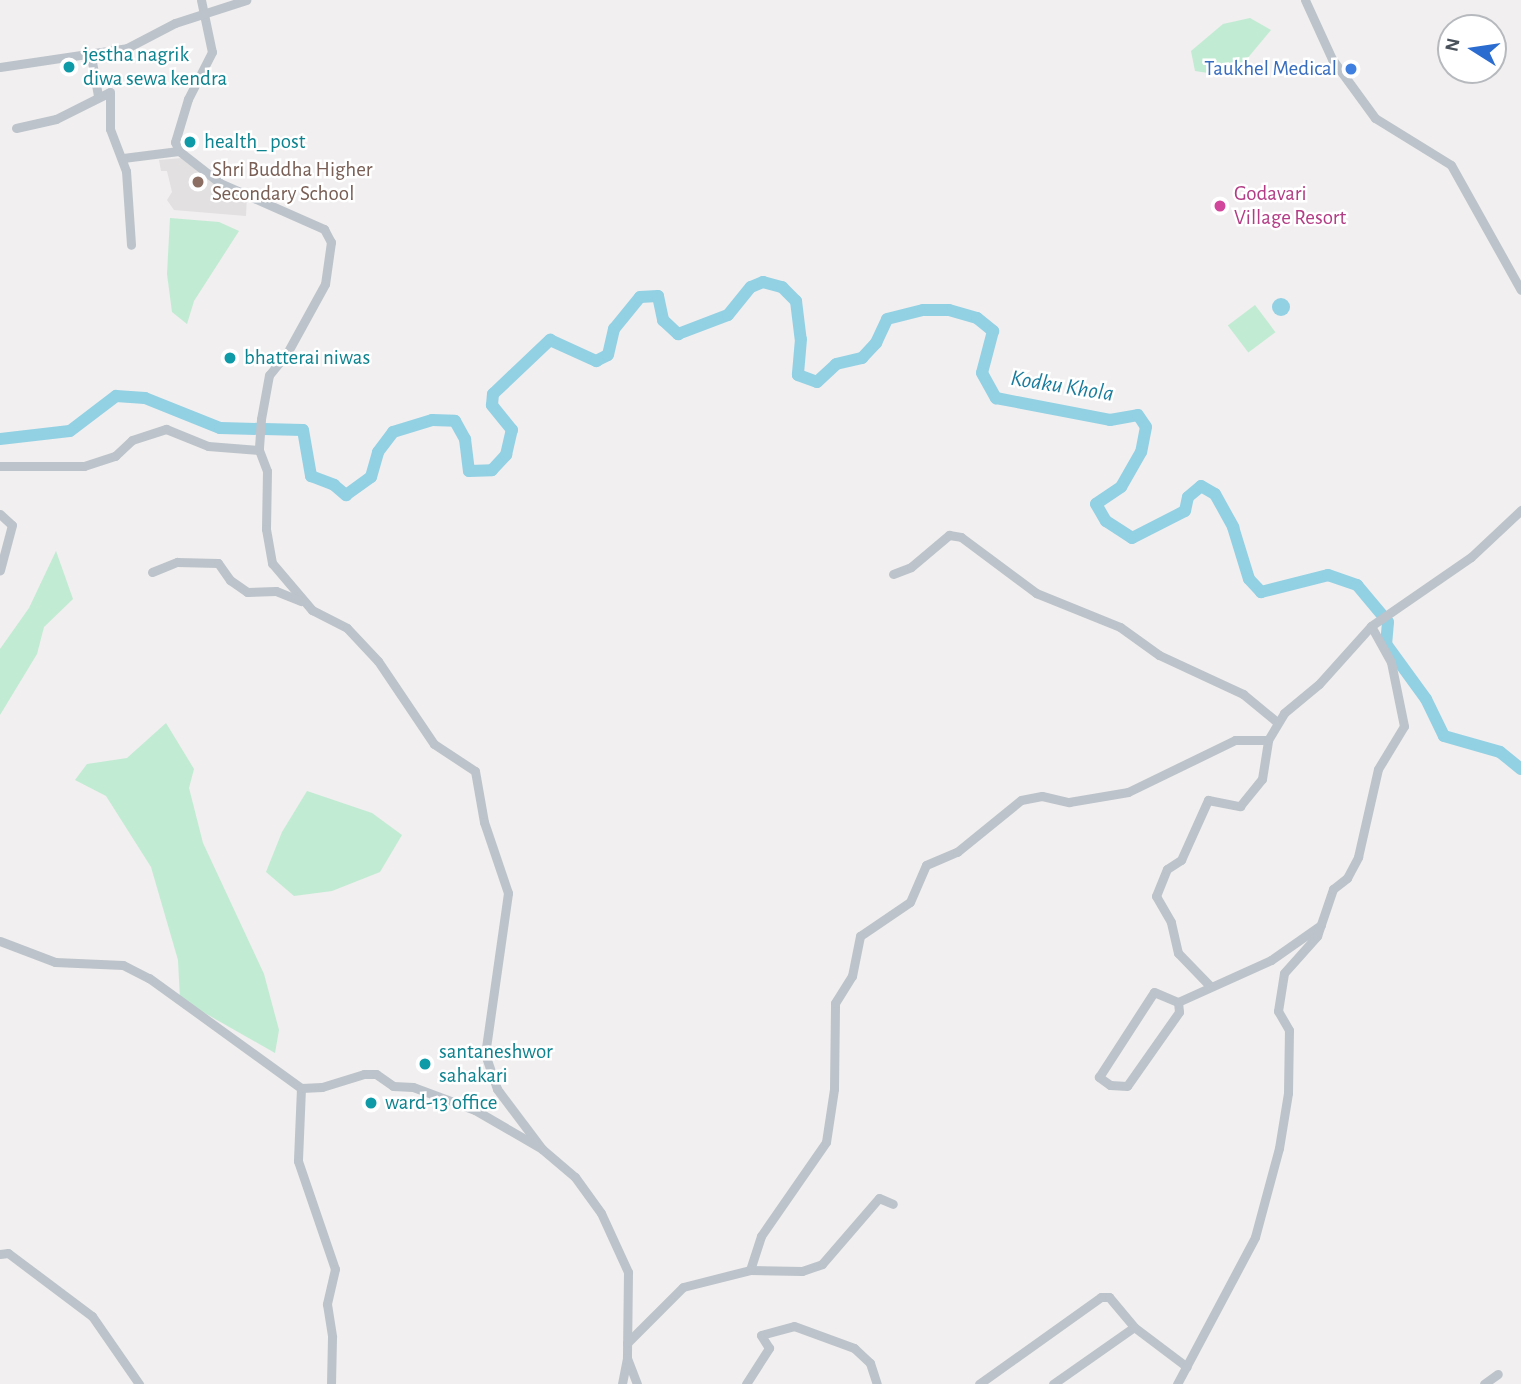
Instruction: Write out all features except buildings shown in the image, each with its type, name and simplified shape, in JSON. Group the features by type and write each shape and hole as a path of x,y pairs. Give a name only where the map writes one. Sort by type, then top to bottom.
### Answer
{"street":[{"path":"201,0 202,14 211,39 211,60 188,99 175,142 179,151 220,183 324,229 331,242 325,284 287,353 269,375 259,450 267,471 266,529 272,564 305,602"},
{"path":"0,67 91,56 139,43 202,14 246,0"},
{"path":"1305,0 1332,59 1375,118 1451,165 1521,290"},
{"path":"91,56 98,95"},
{"path":"16,128 56,119 98,95 110,92 110,129 123,158 131,245"},
{"path":"123,158 179,151"},
{"path":"0,466 84,466 115,456 132,440 166,429 208,446 259,450"},
{"path":"1210,986 1178,953 1171,922 1156,896 1167,869 1181,860 1208,800 1240,806 1262,779 1268,740 1277,722 1387,611 1471,557 1521,510"},
{"path":"0,514 12,525 0,570"},
{"path":"893,574 911,567 954,535 1036,593 1120,627 1159,655 1243,694 1277,722"},
{"path":"152,572 177,562 218,563 230,580 247,592 276,591 305,602 358,638 400,687 427,736 475,771 484,822 508,893 485,1054 497,1089 542,1149"},
{"path":"1177,1384 1255,1237 1279,1148 1288,1093 1289,1030 1278,1011 1284,973 1321,925 1334,889 1347,877 1358,857 1378,769 1404,726 1391,663 1373,624"},
{"path":"750,1270 761,1236 826,1142 834,1089 835,1003 852,976 860,936 911,902 926,865 957,852 1021,800 1041,796 1069,802 1128,792 1235,740 1268,740"},
{"path":"1178,1002 1179,1012 1127,1086 1110,1085 1100,1077 1154,992 1178,1002 1271,960 1321,925"},
{"path":"0,941 55,962 108,961 132,969 302,1087 376,1074 393,1086 413,1087 475,1110 542,1149 575,1177 622,1252 628,1272 627,1358 622,1384"},
{"path":"302,1087 298,1161 335,1269 327,1304 332,1337 331,1384"},
{"path":"627,1343 683,1287 750,1270 802,1271 822,1264 879,1198 892,1204"},
{"path":"3,1251 92,1316 139,1384"},
{"path":"979,1384 1101,1297 1109,1297 1134,1327 1187,1367"},
{"path":"746,1384 769,1348 761,1335 794,1326 854,1348 870,1363 877,1384"},
{"path":"1053,1384 1134,1327"},
{"path":"627,1358 637,1384"},
{"path":"1484,1384 1497,1374"}],"shaded area":[{"name":"Shri Buddha Higher Secondary School","path":"182,158 247,195 246,216 174,210 167,200 172,192 167,171 161,171 159,160"}],"green space":[{"path":"1250,18 1271,30 1241,66 1214,74 1195,71 1191,51 1223,24"},
{"path":"170,218 219,222 239,231 194,301 187,324 172,312 167,274"},
{"path":"1255,305 1275,332 1248,353 1228,325"},
{"path":"56,551 73,599 44,627 37,654 0,715 0,649 29,608"},
{"path":"166,723 194,769 189,788 203,843 264,974 279,1030 275,1053 180,999 178,960 151,867 106,796 75,780 87,764 127,758"},
{"path":"307,791 372,813 402,835 380,872 332,891 294,896 266,872 282,832"}],"water":[{"path":"1277,298 1285,298 1290,307 1288,314 1277,316 1272,311 1272,303"}],"waterway":[{"name":"Kodku Khola","path":"0,439 70,431 116,396 145,398 220,428 303,430 311,476 334,485 346,495 371,477 378,452 393,432 432,420 455,421 465,439 469,471 492,470 506,455 512,430 492,405 493,394 550,340 596,361 608,355 614,329 640,297 658,296 663,320 678,334 728,315 751,287 763,282 782,287 796,301 801,339 798,375 817,382 836,364 862,358 876,343 887,319 923,310 949,310 977,318 993,331 982,373 996,398 1110,420 1138,415 1146,427 1141,452 1121,487 1096,504 1106,521 1132,538 1185,511 1188,497 1201,486 1215,494 1233,527 1249,579 1261,592 1328,575 1357,585 1388,622 1386,644 1426,699 1444,736 1500,752 1521,769"}],"place":[{"name":"jestha nagrik diwa sewa kendra","path":"69,67"},
{"name":"Taukhel Medical","path":"1351,69"},
{"name":"health_ post","path":"190,142"},
{"name":"Shri Buddha Higher Secondary School","path":"198,182"},
{"name":"Godavari Village Resort","path":"1220,206"},
{"name":"bhatterai niwas","path":"230,358"},
{"name":"santaneshwor sahakari","path":"425,1064"},
{"name":"ward-13 office","path":"371,1103"}]}
